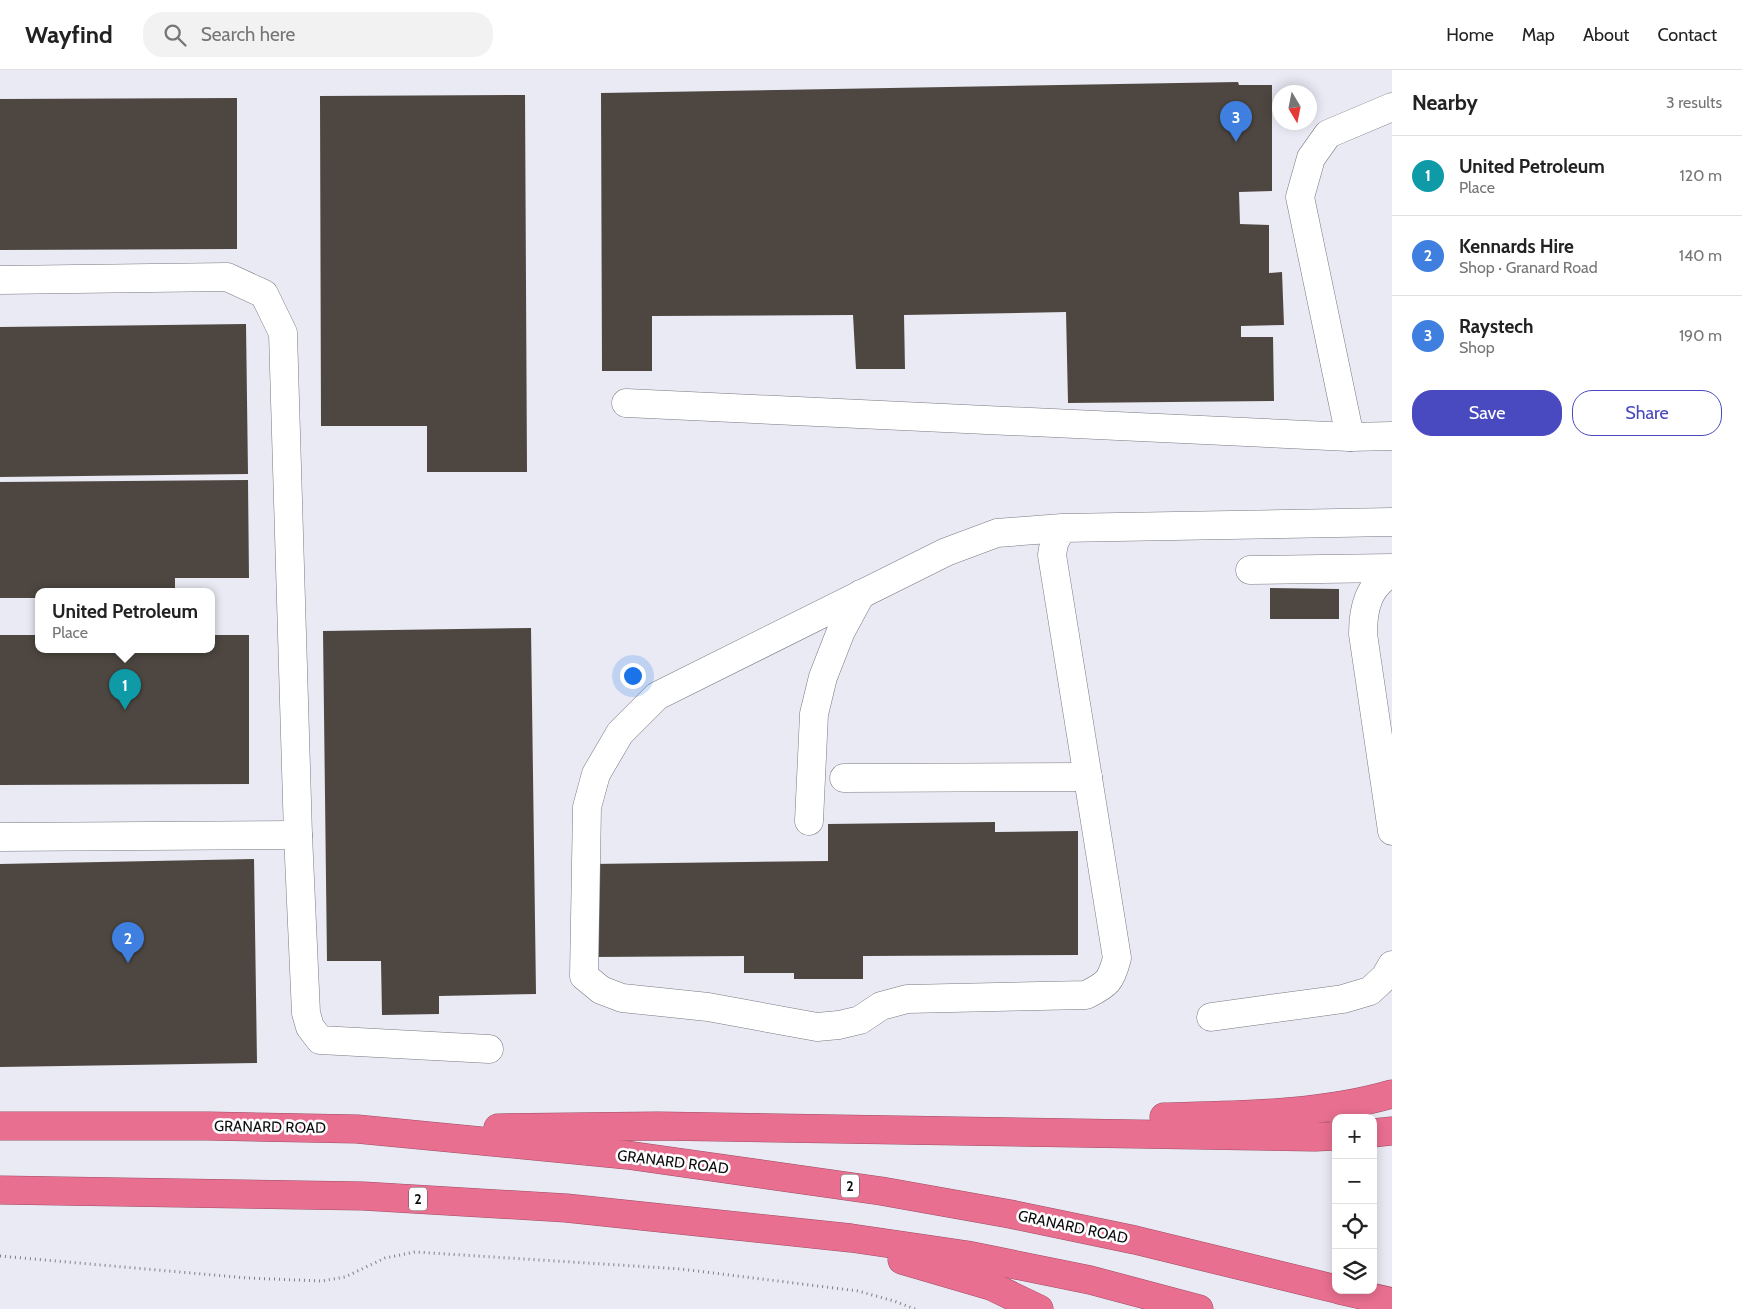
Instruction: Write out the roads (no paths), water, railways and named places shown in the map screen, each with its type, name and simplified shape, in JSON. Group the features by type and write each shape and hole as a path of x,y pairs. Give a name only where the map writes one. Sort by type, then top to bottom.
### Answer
{"highway":[{"path":"760,1128 1243,1114 1308,1109 1392,1094"},
{"name":"GRANARD ROAD","path":"0,1126 208,1126 357,1129 627,1155 881,1191 1010,1214 1135,1240 1332,1288"},
{"path":"357,1129 658,1126 1332,1136"},
{"path":"1377,1133 1392,1131"},
{"name":"2","path":"0,1190 364,1196 566,1208 851,1238 967,1254 1090,1280 1199,1309"},
{"path":"779,1230 950,1273 992,1286 1039,1309"},
{"path":"1357,1294 1392,1302"}],"lane":[{"path":"1350,437 1300,197 1310,158 1328,134 1392,107"},
{"path":"0,280 227,277 264,294 283,333 298,835 306,1013 310,1027 320,1040 489,1049"},
{"path":"626,403 1350,437 1392,436"},
{"path":"1062,528 1054,543 1052,555 1117,958 1112,977 1100,988 1086,995 907,999 881,1006 860,1020 839,1025 817,1027 708,1007 622,998 601,990 584,976 587,807 596,774 620,733 657,696 946,552 997,533 1062,528 1392,522"},
{"path":"1250,570 1392,568"},
{"path":"1392,573 1384,578 1370,593 1363,620 1363,634 1392,831"},
{"path":"809,821 814,714 823,677 841,631 861,594"},
{"path":"844,778 1088,778"},
{"path":"0,837 298,835"},
{"path":"1211,1017 1343,999 1370,991 1384,977 1392,965"}],"place":[{"name":"Raystech","path":"1236,142"},
{"name":"United Petroleum","path":"125,710"},
{"name":"Kennards Hire","path":"128,963"}]}
